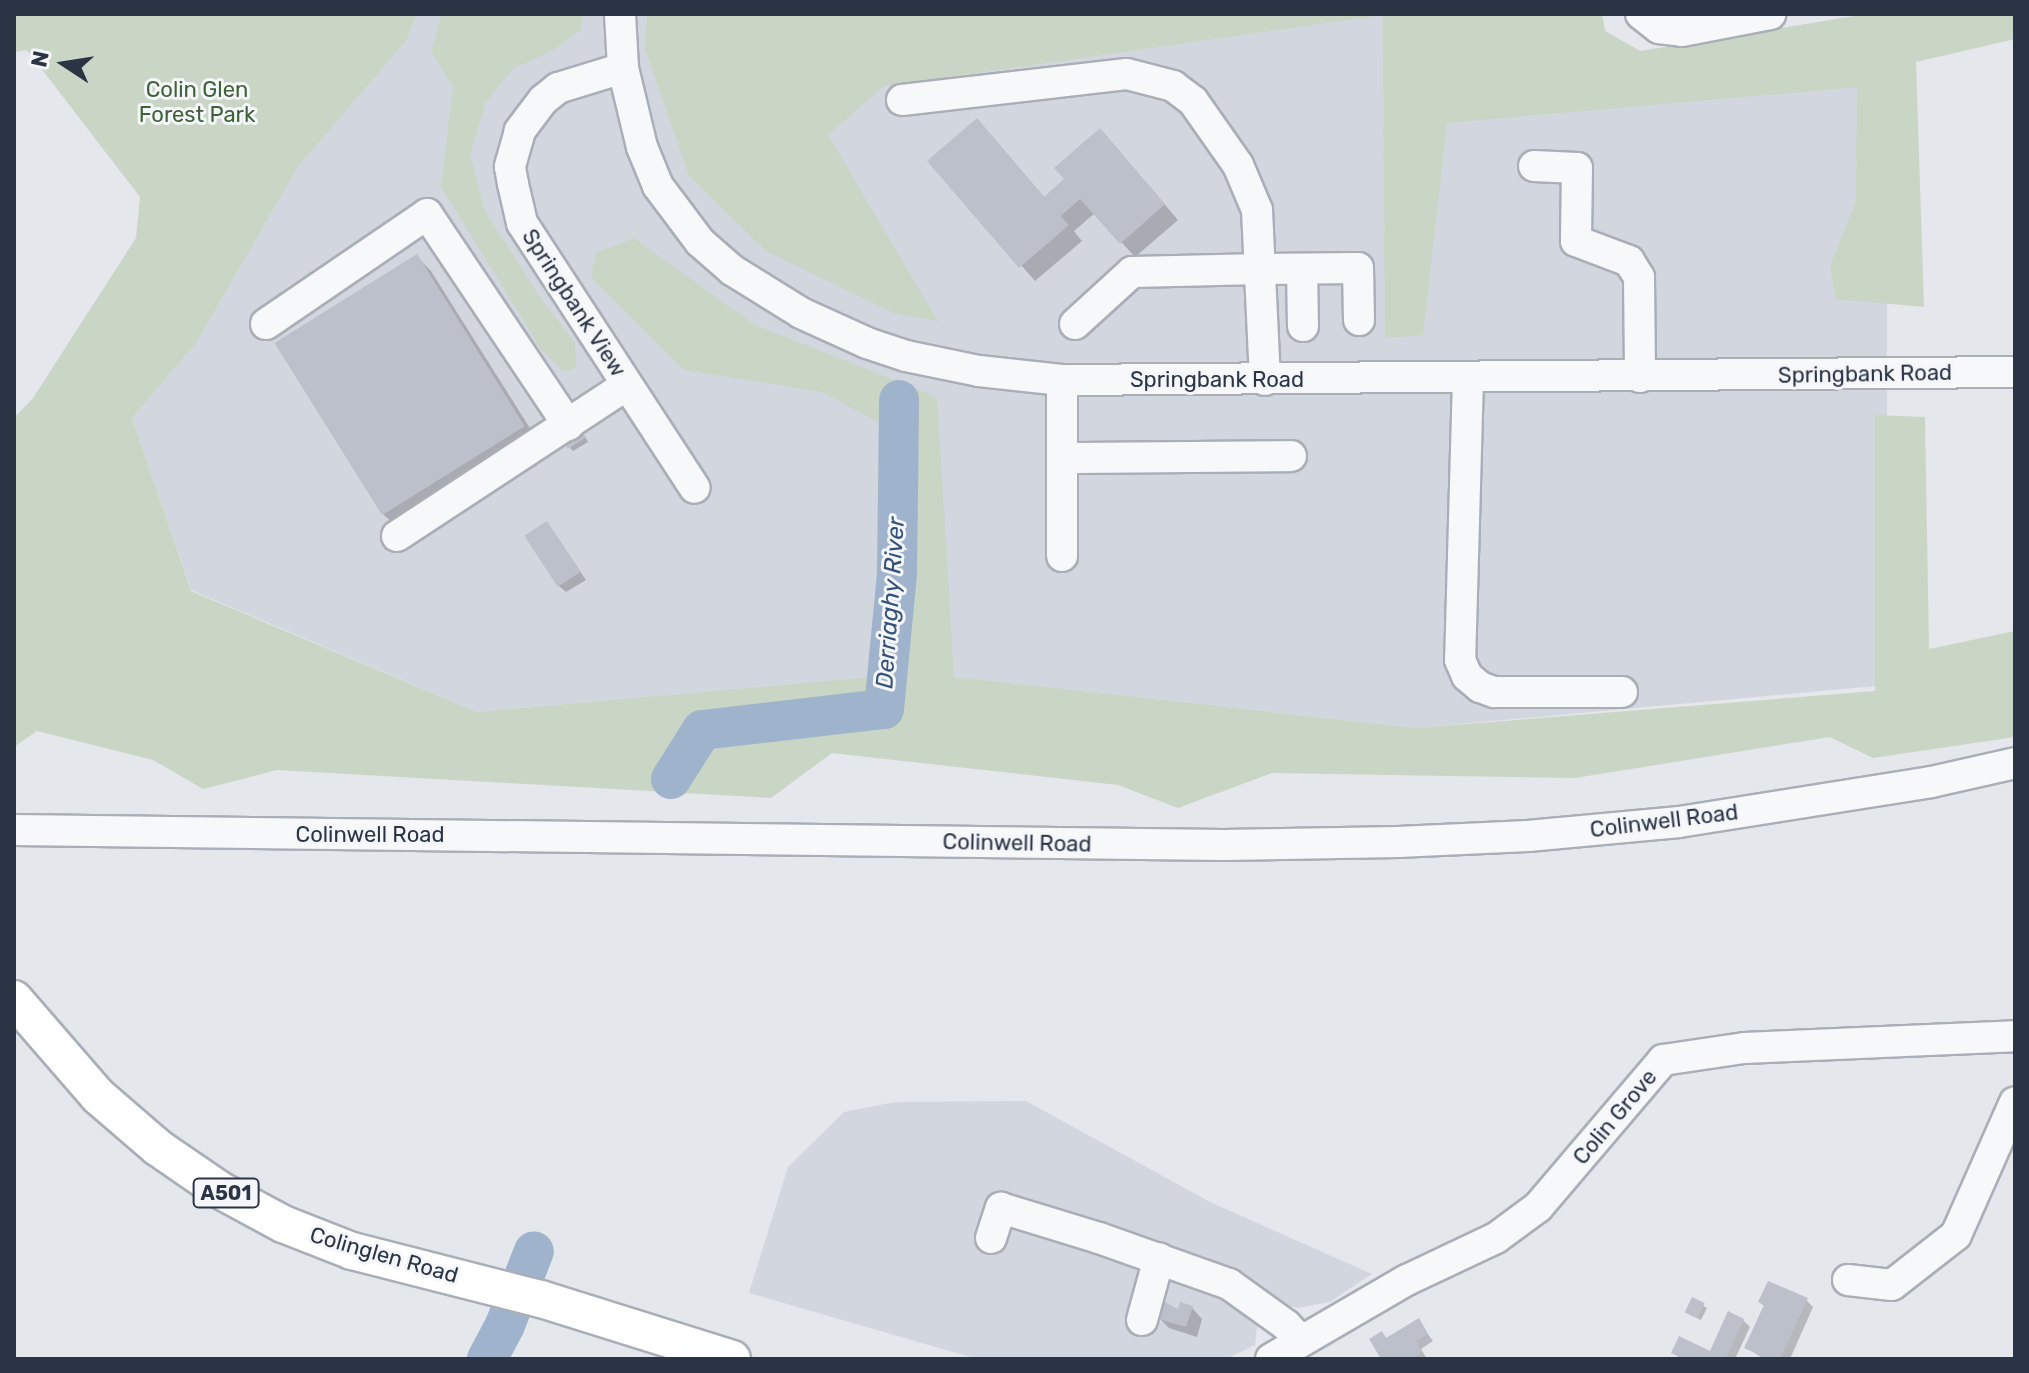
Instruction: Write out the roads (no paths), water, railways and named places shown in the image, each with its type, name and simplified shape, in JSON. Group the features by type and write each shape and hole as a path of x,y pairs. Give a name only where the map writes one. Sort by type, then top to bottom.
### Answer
{"main road":[{"name":"Colinglen Road","path":"14,999 98,1096 157,1147 218,1189 283,1224 352,1251 541,1299 732,1359"}],"street":[{"name":"Springbank Road","path":"620,14 623,68 642,147 658,186 700,242 732,270 801,313 867,343 943,365 1062,380 2015,372"},
{"path":"1641,14 1659,28 1682,31 1770,14"},
{"name":"Springbank View","path":"623,68 558,88 543,100 520,131 510,167 522,223 695,488"},
{"path":"902,100 1127,74 1173,86 1193,101 1238,165 1257,210 1265,380"},
{"path":"1534,166 1577,168 1576,241 1629,261 1639,277 1640,377"},
{"path":"266,324 427,214 568,425"},
{"path":"1075,324 1132,272 1262,269 1358,268 1359,320"},
{"path":"1302,269 1303,326"},
{"path":"1468,378 1460,660 1467,676 1480,687 1494,692 1622,692"},
{"path":"1062,380 1062,556"},
{"path":"397,536 627,385"},
{"path":"1063,458 1291,456"},
{"name":"Colinwell Road","path":"14,830 1224,845 1398,842 1528,836 1679,822 1917,784 2015,763"},
{"name":"Colin Grove","path":"1271,1359 1407,1280 1496,1238 1538,1207 1663,1060 1744,1048 2015,1036"},
{"path":"1848,1280 1892,1285 1956,1235 2015,1102"},
{"path":"991,1238 1001,1208 1159,1258 1229,1284 1286,1325 1301,1341"},
{"path":"1142,1320 1159,1258"}],"waterway":[{"name":"Derriaghy River","path":"671,779 702,730 884,709 897,573 899,400"},
{"name":"Derriaghy River","path":"487,1359 505,1325 534,1251"}],"park label":[{"name":"Colin Glen Forest Park","path":"197,102"}]}
